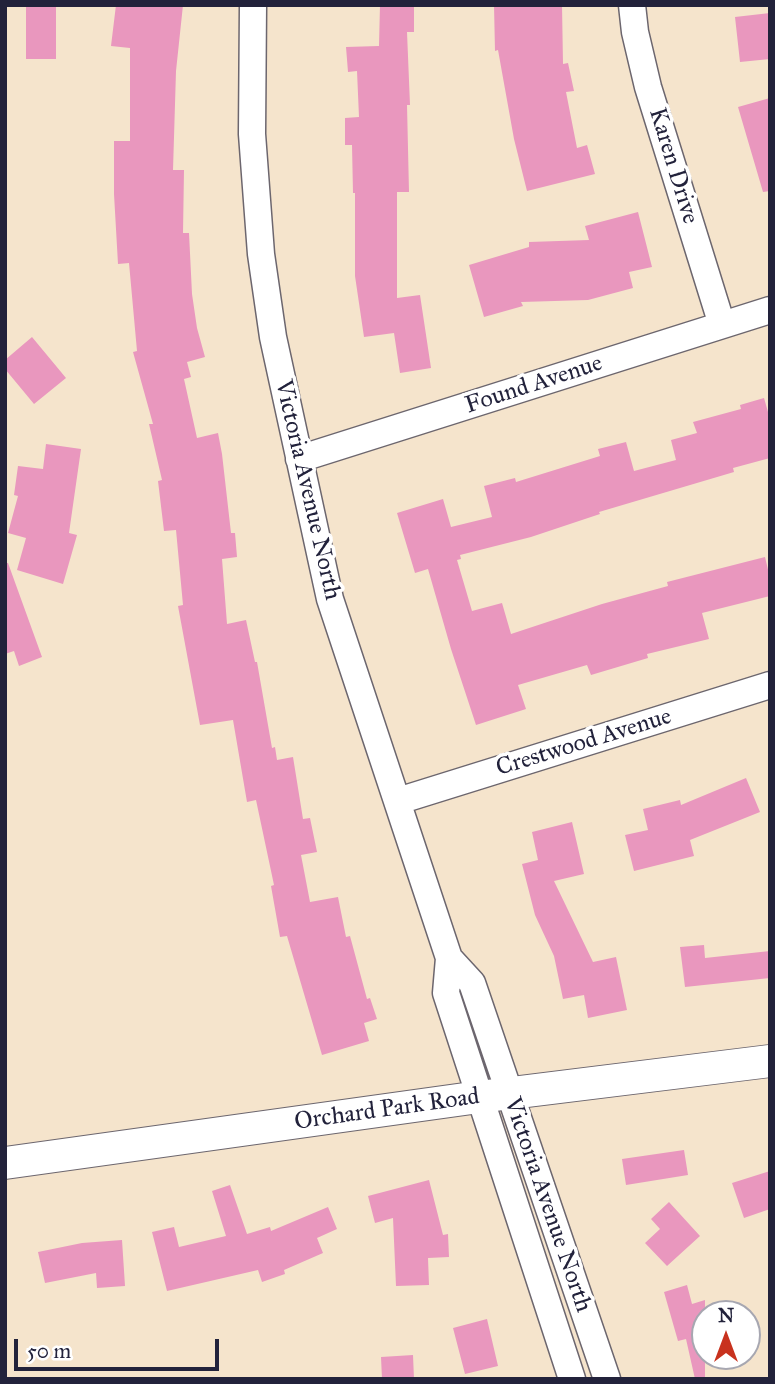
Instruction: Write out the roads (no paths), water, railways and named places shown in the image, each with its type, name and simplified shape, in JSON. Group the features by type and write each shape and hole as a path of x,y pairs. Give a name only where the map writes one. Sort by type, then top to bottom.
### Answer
{"street":[{"name":"Victoria Avenue North","path":"253,5 252,134 261,254 273,337 330,599 449,958 472,983 494,1095 572,1379"},
{"name":"Karen Drive","path":"632,5 635,32 648,87 722,325"},
{"name":"Found Avenue","path":"299,459 770,310"},
{"name":"Crestwood Avenue","path":"398,801 770,685"},
{"name":"Orchard Park Road","path":"5,1163 494,1095 770,1061"},
{"name":"Victoria Avenue North","path":"494,1095 607,1379"}]}
